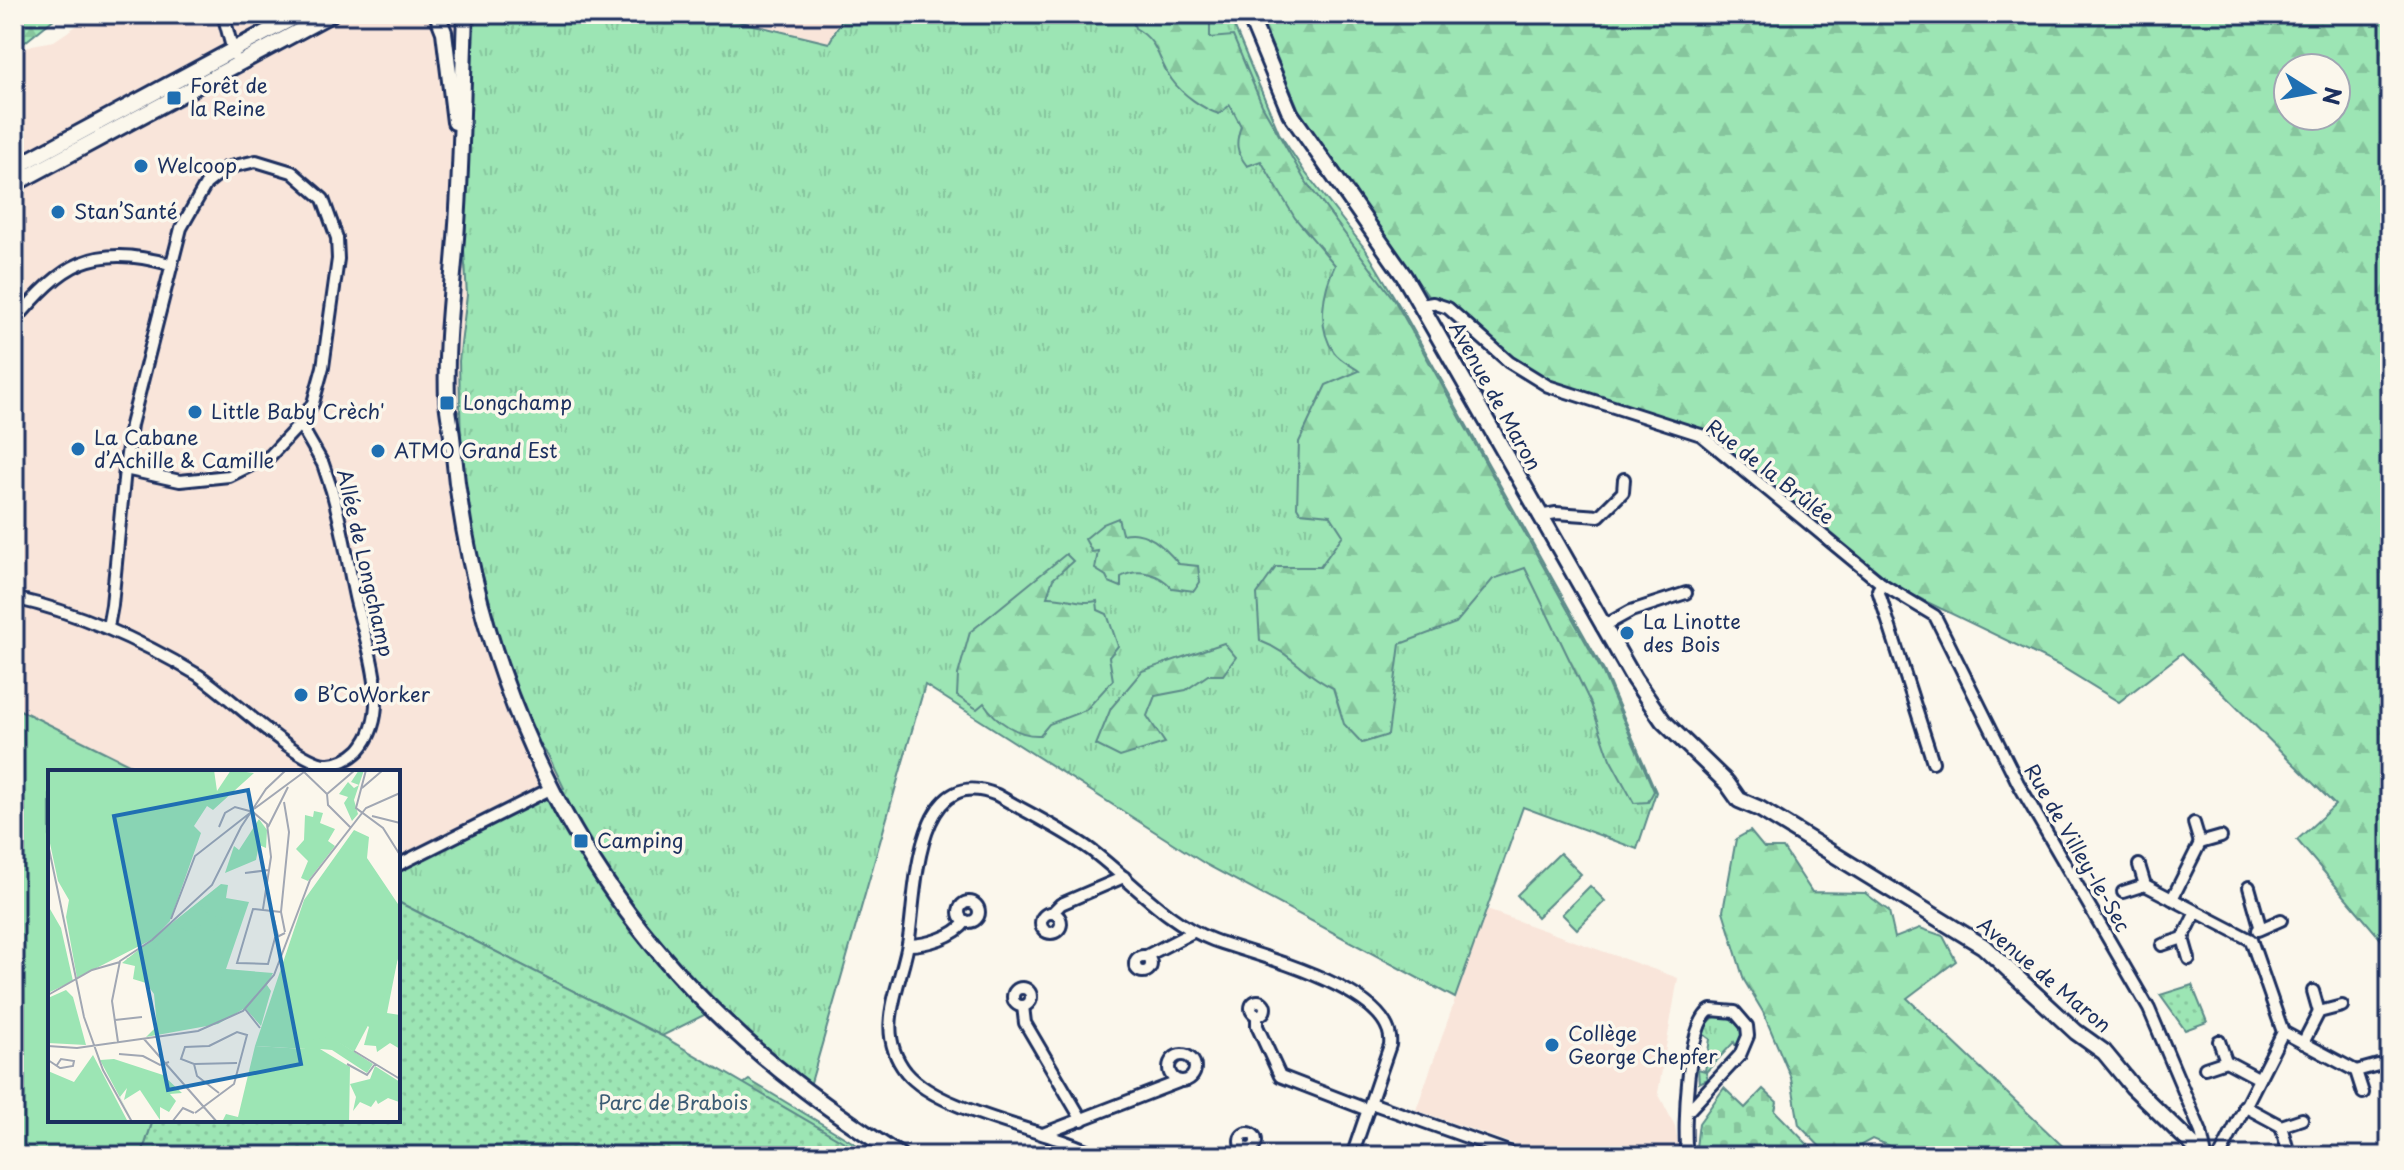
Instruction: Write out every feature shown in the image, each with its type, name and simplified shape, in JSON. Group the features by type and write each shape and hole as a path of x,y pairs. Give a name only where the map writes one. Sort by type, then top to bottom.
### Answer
{"street":[{"path":"223,14 235,57"},
{"path":"14,184 235,57 300,14"},
{"path":"14,168 235,57 331,14"},
{"path":"437,14 444,32 460,162"},
{"path":"465,14 455,251 452,439 463,525 484,617 513,702 552,788 617,895 697,994 799,1087 900,1156"},
{"name":"Avenue de Maron","path":"1249,14 1277,85 1297,124 1381,241 1421,305 1602,627 1655,711 1727,783 1753,799 1753,805 1983,946 2081,1036 2104,1052 2132,1086 2206,1156"},
{"path":"108,627 125,469 133,415 170,264 193,204 206,184 234,164 256,161 283,167 303,179 323,199 333,220 338,259 321,380 300,424 270,456 218,479 180,481 125,469"},
{"path":"14,322 47,284 77,262 115,255 170,264"},
{"name":"Rue de la Brûlée","path":"1421,305 1433,303 1448,308 1509,362 1548,386 1701,435 1882,584"},
{"name":"Allée de Longchamp","path":"14,598 108,627 200,677 308,758 336,763 360,749 373,719 370,658 328,478 300,424"},
{"path":"1539,516 1556,513 1599,516 1623,492 1624,479"},
{"path":"1882,584 1878,590 1933,762"},
{"name":"Rue de Villey-le-Sec","path":"1882,584 1940,622 2018,783 2149,1009 2201,1132 2206,1156"},
{"path":"1602,627 1631,611 1686,593"},
{"path":"400,864 552,788"},
{"path":"1099,1156 941,1096 917,1082 902,1065 892,1043 889,1022 908,945 917,860 924,836 940,808 960,792 980,790 997,795 1079,842 1193,932 1333,983 1384,1018 1391,1029 1390,1045 1352,1156"},
{"path":"2172,899 2200,843 2194,823"},
{"path":"2200,843 2221,837"},
{"path":"2139,865 2145,885"},
{"path":"1052,913 1061,904 1124,877"},
{"path":"2123,892 2145,885 2251,940 2283,1032 2356,1071 2378,1065"},
{"path":"2249,887 2260,926"},
{"path":"2189,959 2183,938 2196,912"},
{"path":"2251,940 2260,926 2281,920"},
{"path":"908,945 922,945 961,928 966,921"},
{"path":"1146,956 1193,932"},
{"path":"2162,945 2183,938"},
{"path":"2303,1043 2319,1012 2313,991"},
{"path":"1023,1006 1025,1023 1088,1118"},
{"path":"2319,1012 2342,1006"},
{"path":"1687,1156 1687,1089 1700,1020 1711,1010 1735,1012 1747,1026 1746,1047 1689,1110"},
{"path":"1257,1015 1257,1026 1280,1076 1520,1156"},
{"path":"2206,1156 2213,1149 2220,1153 2283,1032"},
{"path":"2219,1041 2226,1061 2258,1078"},
{"path":"2205,1068 2226,1061"},
{"path":"2356,1071 2363,1093"},
{"path":"1043,1134 1178,1082"},
{"path":"2244,1106 2281,1126 2287,1147"},
{"path":"2281,1126 2302,1119"}],"shaded area":[{"path":"94,14 475,14 463,235 467,295 459,361 461,449 472,534 536,740 548,755 564,788 400,870 400,770 141,770 14,707 14,55 32,45 54,41"},
{"path":"642,14 845,14 829,43 729,19 665,24"},
{"name":"Collège George Chepfer","path":"1487,910 1678,978 1658,1093 1675,1126 1680,1156 1548,1156 1416,1110"}],"green space":[{"path":"14,14 60,14 14,51"},
{"path":"475,14 642,14 665,24 729,19 829,43 845,14 1229,14 1279,133 1304,171 1366,250 1604,671 1656,792 1637,849 1523,807 1455,998 1207,865 925,685 810,1086 720,1007 662,1036 400,903 400,870 564,788 548,755 536,740 504,656 472,534 461,449 459,361 467,295 463,235"},
{"path":"1131,14 1210,14 1210,38 1233,36 1262,105 1304,179 1395,301 1603,673 1654,791 1648,802 1634,803 1610,759 1591,704 1525,568 1493,579 1456,623 1400,644 1388,735 1362,743 1344,724 1333,688 1281,651 1260,641 1257,594 1276,567 1320,567 1343,535 1330,515 1300,512 1297,507 1299,442 1326,385 1359,371 1336,355 1325,331 1323,308 1335,265 1295,218 1261,161 1247,166 1243,161 1238,147 1241,126 1230,105 1219,114 1181,91 1167,73 1149,39 1135,28"},
{"path":"1259,14 2390,14 2390,950 2297,840 2335,805 2182,653 2119,702 2060,666 1898,588 1705,434 1551,383 1520,366 1445,303 1428,296 1303,120"},
{"path":"1118,518 1122,534 1147,536 1161,545 1179,564 1198,566 1200,582 1194,591 1172,588 1155,576 1141,572 1121,577 1121,587 1109,582 1095,569 1098,551 1092,552 1085,539 1103,524"},
{"path":"1066,554 1073,561 1053,579 1047,597 1097,601 1098,610 1107,614 1118,646 1109,657 1113,680 1086,710 1049,724 1040,735 1032,735 1001,722 984,703 977,709 957,696 958,675 970,632"},
{"path":"1224,643 1236,657 1223,675 1208,675 1186,690 1155,696 1147,716 1165,743 1120,757 1096,745 1111,708 1142,671"},
{"path":"14,707 141,770 48,770 48,1122 152,1122 141,1156 14,1156"},
{"path":"1750,831 1764,848 1783,848 1812,892 1865,893 1889,911 1895,938 1920,928 1943,936 1956,961 1907,998 2073,1156 1904,1156 1897,1149 1872,1139 1841,1156 1829,1156 1799,1125 1791,1078 1763,1012 1744,980 1723,911 1736,839"},
{"path":"1560,853 1581,874 1537,917 1517,895"},
{"path":"1590,886 1605,901 1577,929 1562,914"},
{"name":"Parc de Brabois","path":"400,903 662,1036 868,1156 141,1156 152,1122 400,1122"},
{"path":"2192,985 2207,1022 2185,1030 2160,995"},
{"path":"1724,1015 1739,1024 1742,1036 1737,1049 1734,1042 1706,1072 1708,1079 1699,1083 1698,1069 1705,1071 1710,1039 1703,1034 1710,1021"},
{"path":"749,1080 862,1148 863,1156 729,1094"},
{"path":"1724,1088 1745,1108 1763,1089 1777,1102 1775,1111 1819,1156 1695,1156 1699,1123"}],"place":[{"name":"Forêt de la Reine","path":"174,98"},
{"name":"Welcoop","path":"141,166"},
{"name":"Stan’Santé","path":"58,212"},
{"name":"Longchamp","path":"447,403"},
{"name":"Little Baby Crèch'","path":"195,412"},
{"name":"La Cabane d’Achille & Camille","path":"78,449"},
{"name":"ATMO Grand Est","path":"378,451"},
{"name":"La Linotte des Bois","path":"1627,633"},
{"name":"B’CoWorker","path":"301,695"},
{"name":"Camping","path":"581,841"},
{"name":"Collège George Chepfer","path":"1552,1045"}]}
